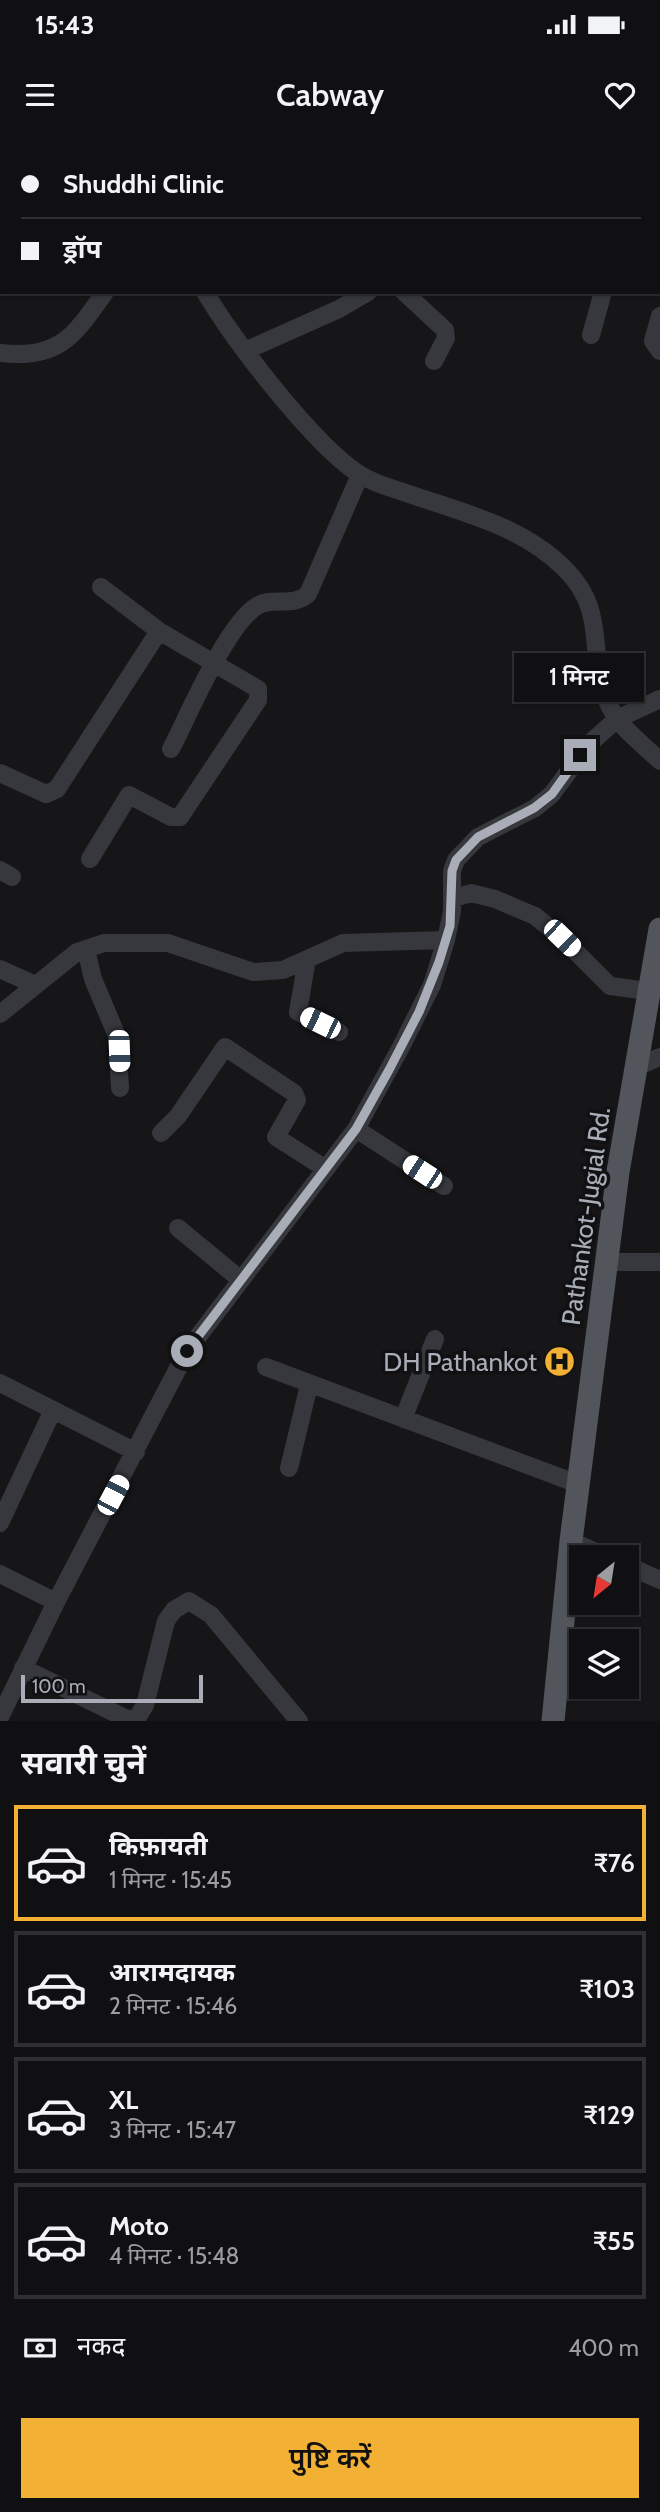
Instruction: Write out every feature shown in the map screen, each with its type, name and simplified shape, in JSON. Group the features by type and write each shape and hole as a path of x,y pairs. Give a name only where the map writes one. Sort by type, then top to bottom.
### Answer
{"main road":[{"name":"Pathankot-Jugial Rd.","path":"553,1721 570,1541 606,1262 660,929"}],"street":[{"path":"0,353 38,354 54,349 83,324 104,294"},
{"path":"206,294 247,350 327,447 360,475 518,533 552,556 587,594 592,608 602,685 617,719 660,761"},
{"path":"247,350 338,310 365,294"},
{"path":"406,294 445,330 446,338 434,361"},
{"path":"591,335 602,294"},
{"path":"660,316 653,341 660,351"},
{"path":"171,749 215,664 246,616 257,606 298,601 308,594 360,475"},
{"path":"90,859 129,794 171,817 180,817 260,696 258,689 159,631 101,587"},
{"path":"0,773 46,794 57,789 159,631"},
{"path":"1,1713 187,1351 356,1129 419,1012 446,940 452,899 453,865 469,843 534,808 552,794 589,745 617,719 660,699"},
{"path":"452,899 471,892 535,916 562,938 610,986 649,991"},
{"path":"0,1014 33,984 77,952 104,943 168,943 253,972 283,970 336,945 359,940 446,940"},
{"path":"86,949 93,979 117,1036 120,1088"},
{"path":"307,959 298,1012 339,1032"},
{"path":"0,969 33,984"},
{"path":"161,1133 178,1116 225,1047 293,1093 297,1100 276,1137 326,1169"},
{"path":"636,1067 660,1057"},
{"path":"356,1129 444,1186"},
{"path":"178,1228 242,1280"},
{"path":"606,1262 660,1262"},
{"path":"403,1419 435,1339"},
{"path":"266,1367 578,1484"},
{"path":"0,1383 136,1452"},
{"path":"289,1468 309,1385"},
{"path":"0,1523 53,1410"},
{"path":"570,1541 579,1545"},
{"path":"639,1571 660,1580"},
{"path":"0,1574 56,1602"},
{"path":"23,1668 125,1718 136,1720 145,1705 166,1621 174,1610 189,1601 211,1615 299,1721"}],"place":[{"name":"DH Pathankot","path":"560,1362"}],"route":[{"path":"187,1351 356,1129 389,1070 432,985 450,926 453,865 462,850 478,837 534,808 552,794 580,755"}]}
